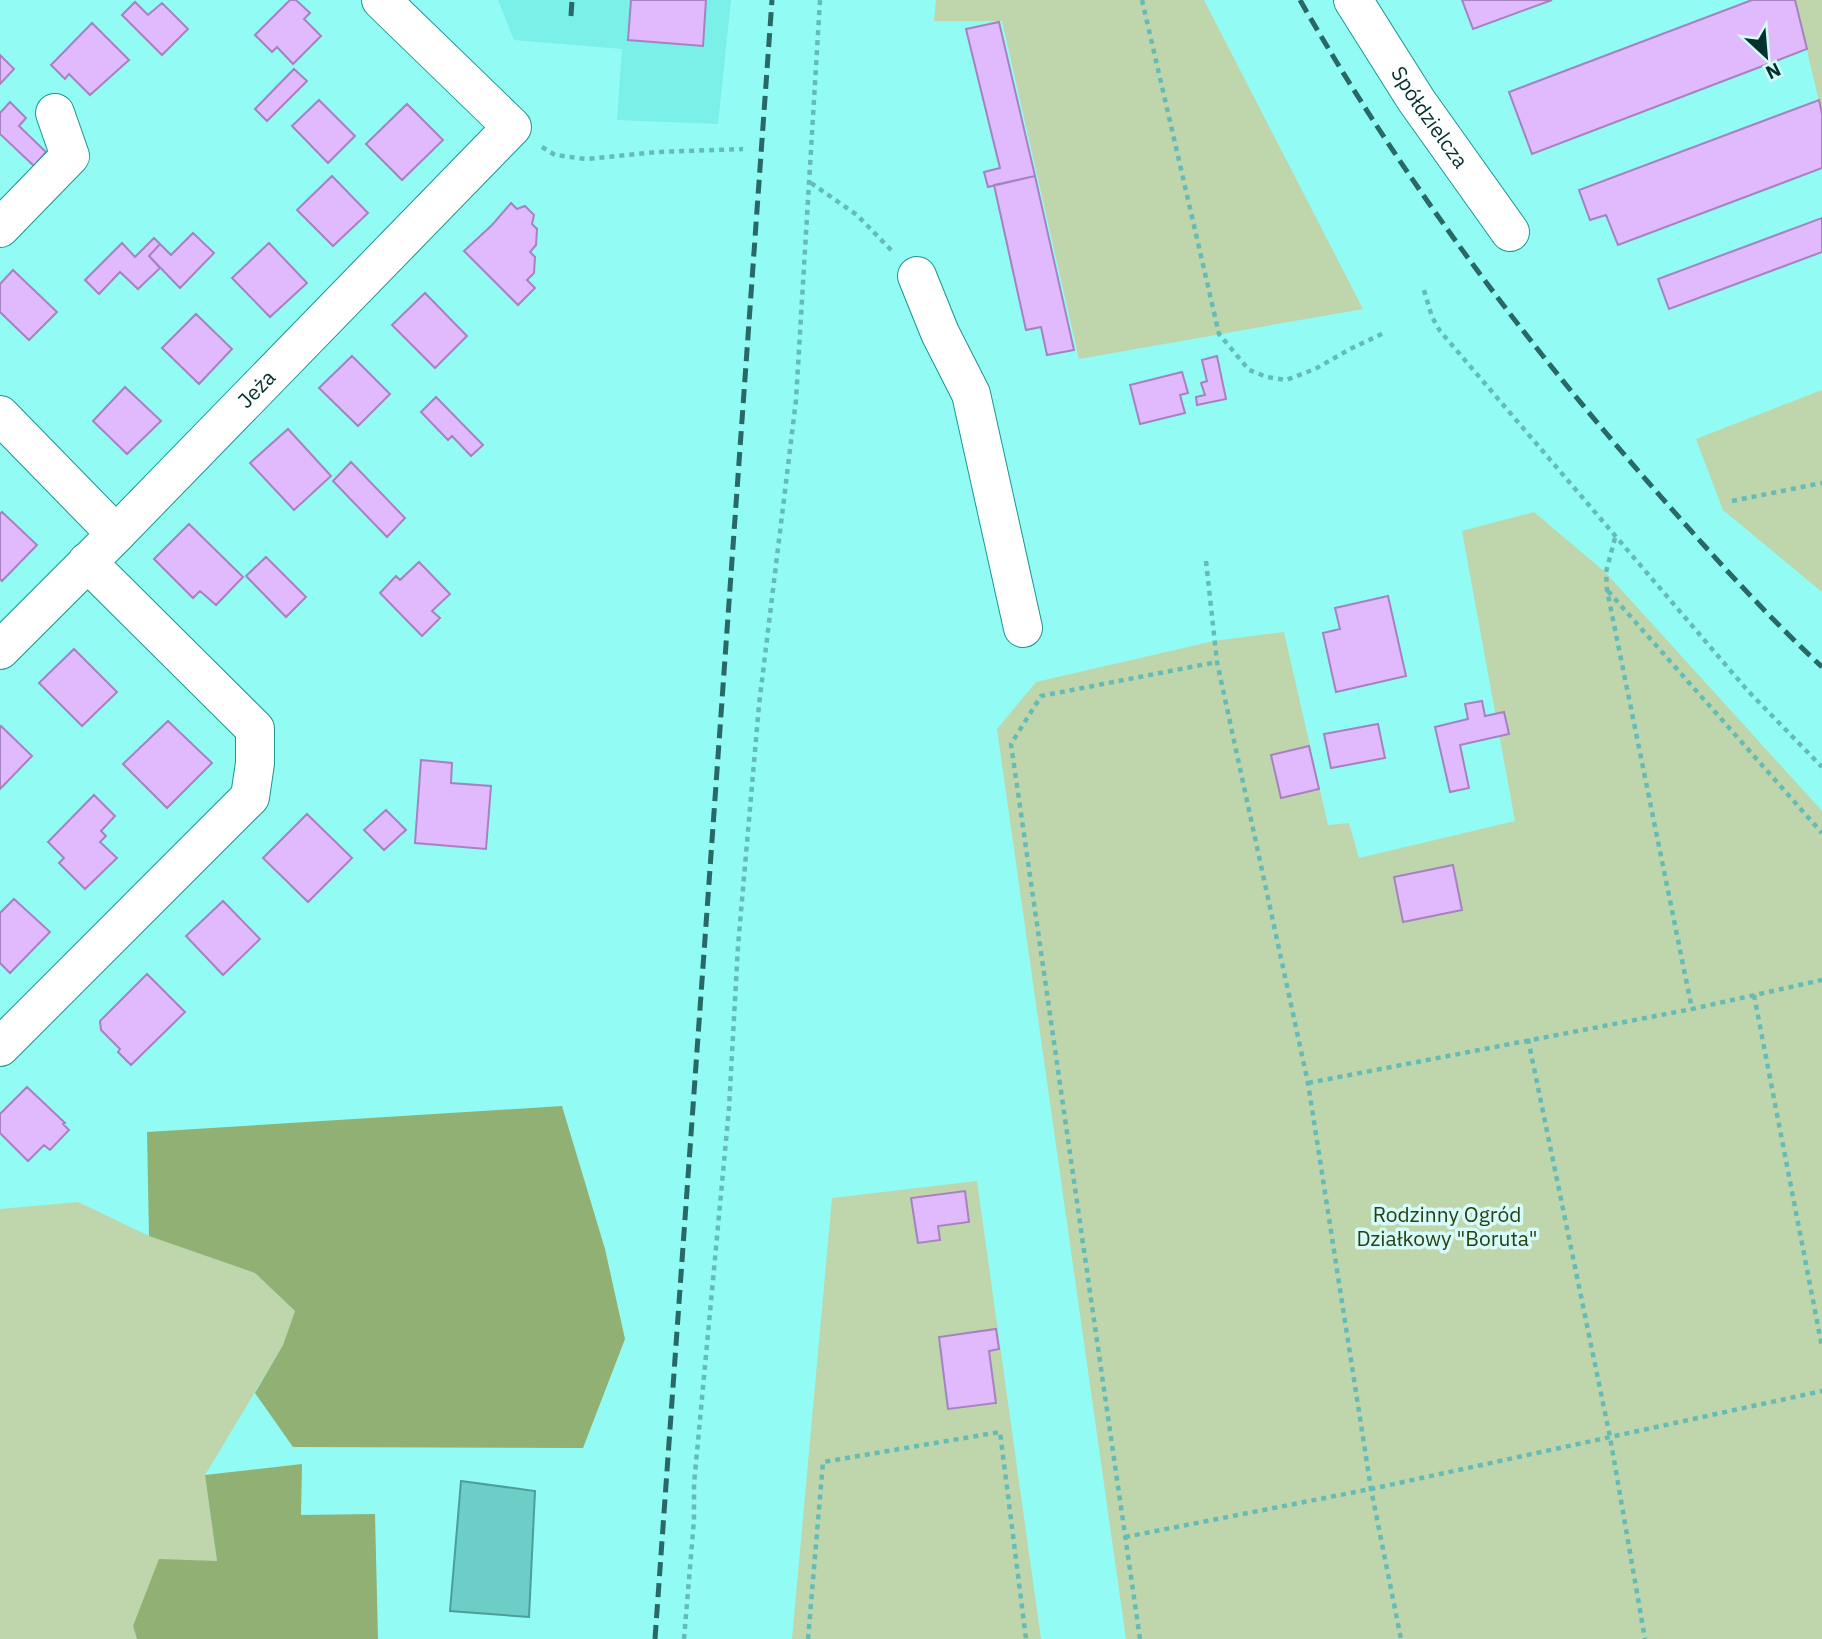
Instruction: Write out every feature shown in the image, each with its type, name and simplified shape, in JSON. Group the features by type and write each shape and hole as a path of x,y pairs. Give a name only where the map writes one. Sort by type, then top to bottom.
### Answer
{"street":[{"path":"381,0 512,127"},
{"name":"Spółdzielcza","path":"1353,0 1416,100 1510,232"},
{"path":"0,228 70,156 55,113"},
{"name":"Jeża","path":"0,650 512,127"},
{"path":"917,275 940,333 971,394 1023,628"},
{"path":"0,415 116,534"},
{"path":"0,1047 250,797 256,763 255,729 87,562"}],"path":[{"path":"684,1639 694,1484 729,1108 738,946 753,766 796,400 820,0"},
{"path":"1142,0 1219,334 1249,370 1286,380 1315,369 1385,332"},
{"path":"512,127 555,155 586,159 658,152 743,149"},
{"path":"810,183 857,215 917,275"},
{"path":"1423,290 1440,331 1748,691 1822,767"},
{"path":"1732,502 1822,483"},
{"path":"1615,537 1606,572 1607,590 1692,1009"},
{"path":"1206,561 1217,662 1308,1083 1371,1489 1401,1639"},
{"path":"1607,590 1822,834"},
{"path":"1140,1639 1012,744 1041,696 1217,662"},
{"path":"1308,1083 1692,1009 1822,980"},
{"path":"1754,995 1822,1347"},
{"path":"1528,1039 1610,1437 1645,1639"},
{"path":"1125,1537 1371,1489 1822,1391"},
{"path":"808,1639 823,1462 1000,1432 1026,1639"}],"shaded area":[{"path":"498,0 731,0 718,124 617,120 622,49 514,40"},
{"path":"461,1481 535,1491 529,1617 450,1611"}],"green space":[{"path":"936,0 1204,0 1363,309 1079,359 1002,21 934,21"},
{"path":"1795,0 1822,0 1822,114"},
{"path":"1822,390 1822,592 1723,510 1696,439"},
{"name":"Rodzinny Ogród Działkowy \"Boruta\"","path":"1534,512 1606,573 1822,811 1822,1639 1126,1639 997,729 1036,682 1214,641 1284,632 1328,825 1349,823 1359,858 1515,821 1462,531"},
{"path":"562,1106 605,1249 625,1339 583,1448 293,1447 255,1393 283,1345 295,1311 255,1273 149,1236 147,1132"},
{"path":"977,1181 1041,1639 792,1639 832,1198"},
{"path":"78,1202 149,1236 255,1273 295,1311 283,1345 205,1475 217,1562 133,1626 137,1639 0,1639 0,1209"},
{"path":"302,1464 301,1515 375,1514 378,1639 137,1639 133,1626 159,1559 217,1561 205,1475"}],"building":[{"path":"290,0 296,0 310,13 304,19 321,36 293,64 277,47 272,52 255,35"},
{"path":"631,0 706,0 703,46 628,40"},
{"path":"1462,0 1552,0 1473,29"},
{"path":"1752,0 1795,0 1807,49 1532,154 1509,92"},
{"path":"135,2 148,15 162,3 188,29 162,55 122,15"},
{"path":"999,22 1035,176 988,187 984,172 1000,168 966,29"},
{"path":"92,23 129,60 90,95 69,74 65,79 51,65"},
{"path":"0,55 14,69 0,84"},
{"path":"294,69 307,81 267,121 255,109"},
{"path":"319,100 355,136 328,163 292,126"},
{"path":"1819,100 1822,114 1822,168 1618,245 1606,215 1590,220 1579,190"},
{"path":"10,102 26,118 19,126 46,152 34,166 0,134 0,113"},
{"path":"407,104 443,140 402,180 366,144"},
{"path":"332,176 368,213 333,246 297,210"},
{"path":"1035,176 1074,350 1047,355 1041,327 1026,330 994,185"},
{"path":"511,203 517,209 525,206 534,215 532,224 537,229 536,245 530,252 535,257 534,273 527,280 535,288 518,305 464,251"},
{"path":"1822,218 1822,252 1669,309 1658,279"},
{"path":"193,233 214,253 180,288 149,256 160,244 171,255"},
{"path":"154,238 160,244 149,256 160,268 138,289 120,272 99,294 85,280 122,243 135,257"},
{"path":"269,243 307,283 270,317 232,278"},
{"path":"13,270 57,312 29,340 0,312 0,284"},
{"path":"425,293 467,336 435,368 392,325"},
{"path":"196,314 232,349 199,384 162,348"},
{"path":"352,356 390,394 358,426 319,388"},
{"path":"1217,356 1226,399 1197,405 1196,397 1205,395 1201,383 1207,381 1202,360"},
{"path":"1182,372 1188,393 1180,395 1185,413 1140,424 1130,385"},
{"path":"125,387 161,421 127,454 93,421"},
{"path":"436,397 483,445 471,456 452,436 448,440 421,412"},
{"path":"288,429 331,476 294,510 250,463"},
{"path":"351,462 405,518 387,537 333,481"},
{"path":"2,512 37,545 2,581 0,514"},
{"path":"189,524 243,577 216,605 200,591 193,598 154,559"},
{"path":"266,557 306,597 286,617 246,576"},
{"path":"419,562 450,594 432,611 440,618 422,636 380,593 396,576 400,580"},
{"path":"1388,596 1406,676 1336,692 1323,633 1340,629 1335,608"},
{"path":"74,649 117,692 82,726 39,683"},
{"path":"1482,701 1485,716 1504,712 1509,734 1460,745 1469,788 1450,792 1435,727 1468,719 1465,704"},
{"path":"168,721 212,763 167,808 123,764"},
{"path":"1378,724 1385,758 1331,768 1324,734"},
{"path":"0,727 32,756 0,789"},
{"path":"1309,746 1319,789 1281,798 1271,755"},
{"path":"421,760 452,763 451,783 491,786 486,849 415,843"},
{"path":"94,795 115,816 101,831 106,836 100,842 117,858 85,889 59,863 64,858 48,842"},
{"path":"386,810 406,830 384,850 364,830"},
{"path":"307,814 352,858 308,902 263,858"},
{"path":"1453,865 1462,910 1403,922 1394,877"},
{"path":"14,899 50,932 10,973 0,963 0,913"},
{"path":"223,901 260,939 223,975 186,936"},
{"path":"147,974 185,1012 131,1065 101,1030 100,1021"},
{"path":"27,1087 69,1130 50,1150 44,1145 28,1161 0,1133 0,1114"},
{"path":"965,1191 969,1222 938,1226 940,1240 918,1243 911,1198"},
{"path":"996,1329 999,1349 989,1351 996,1403 948,1409 939,1337"}],"railway":[{"path":"571,16 572,0"},
{"path":"655,1639 772,0"},
{"path":"1300,0 1377,127 1419,189 1462,250 1553,368 1711,553 1822,667"}]}
